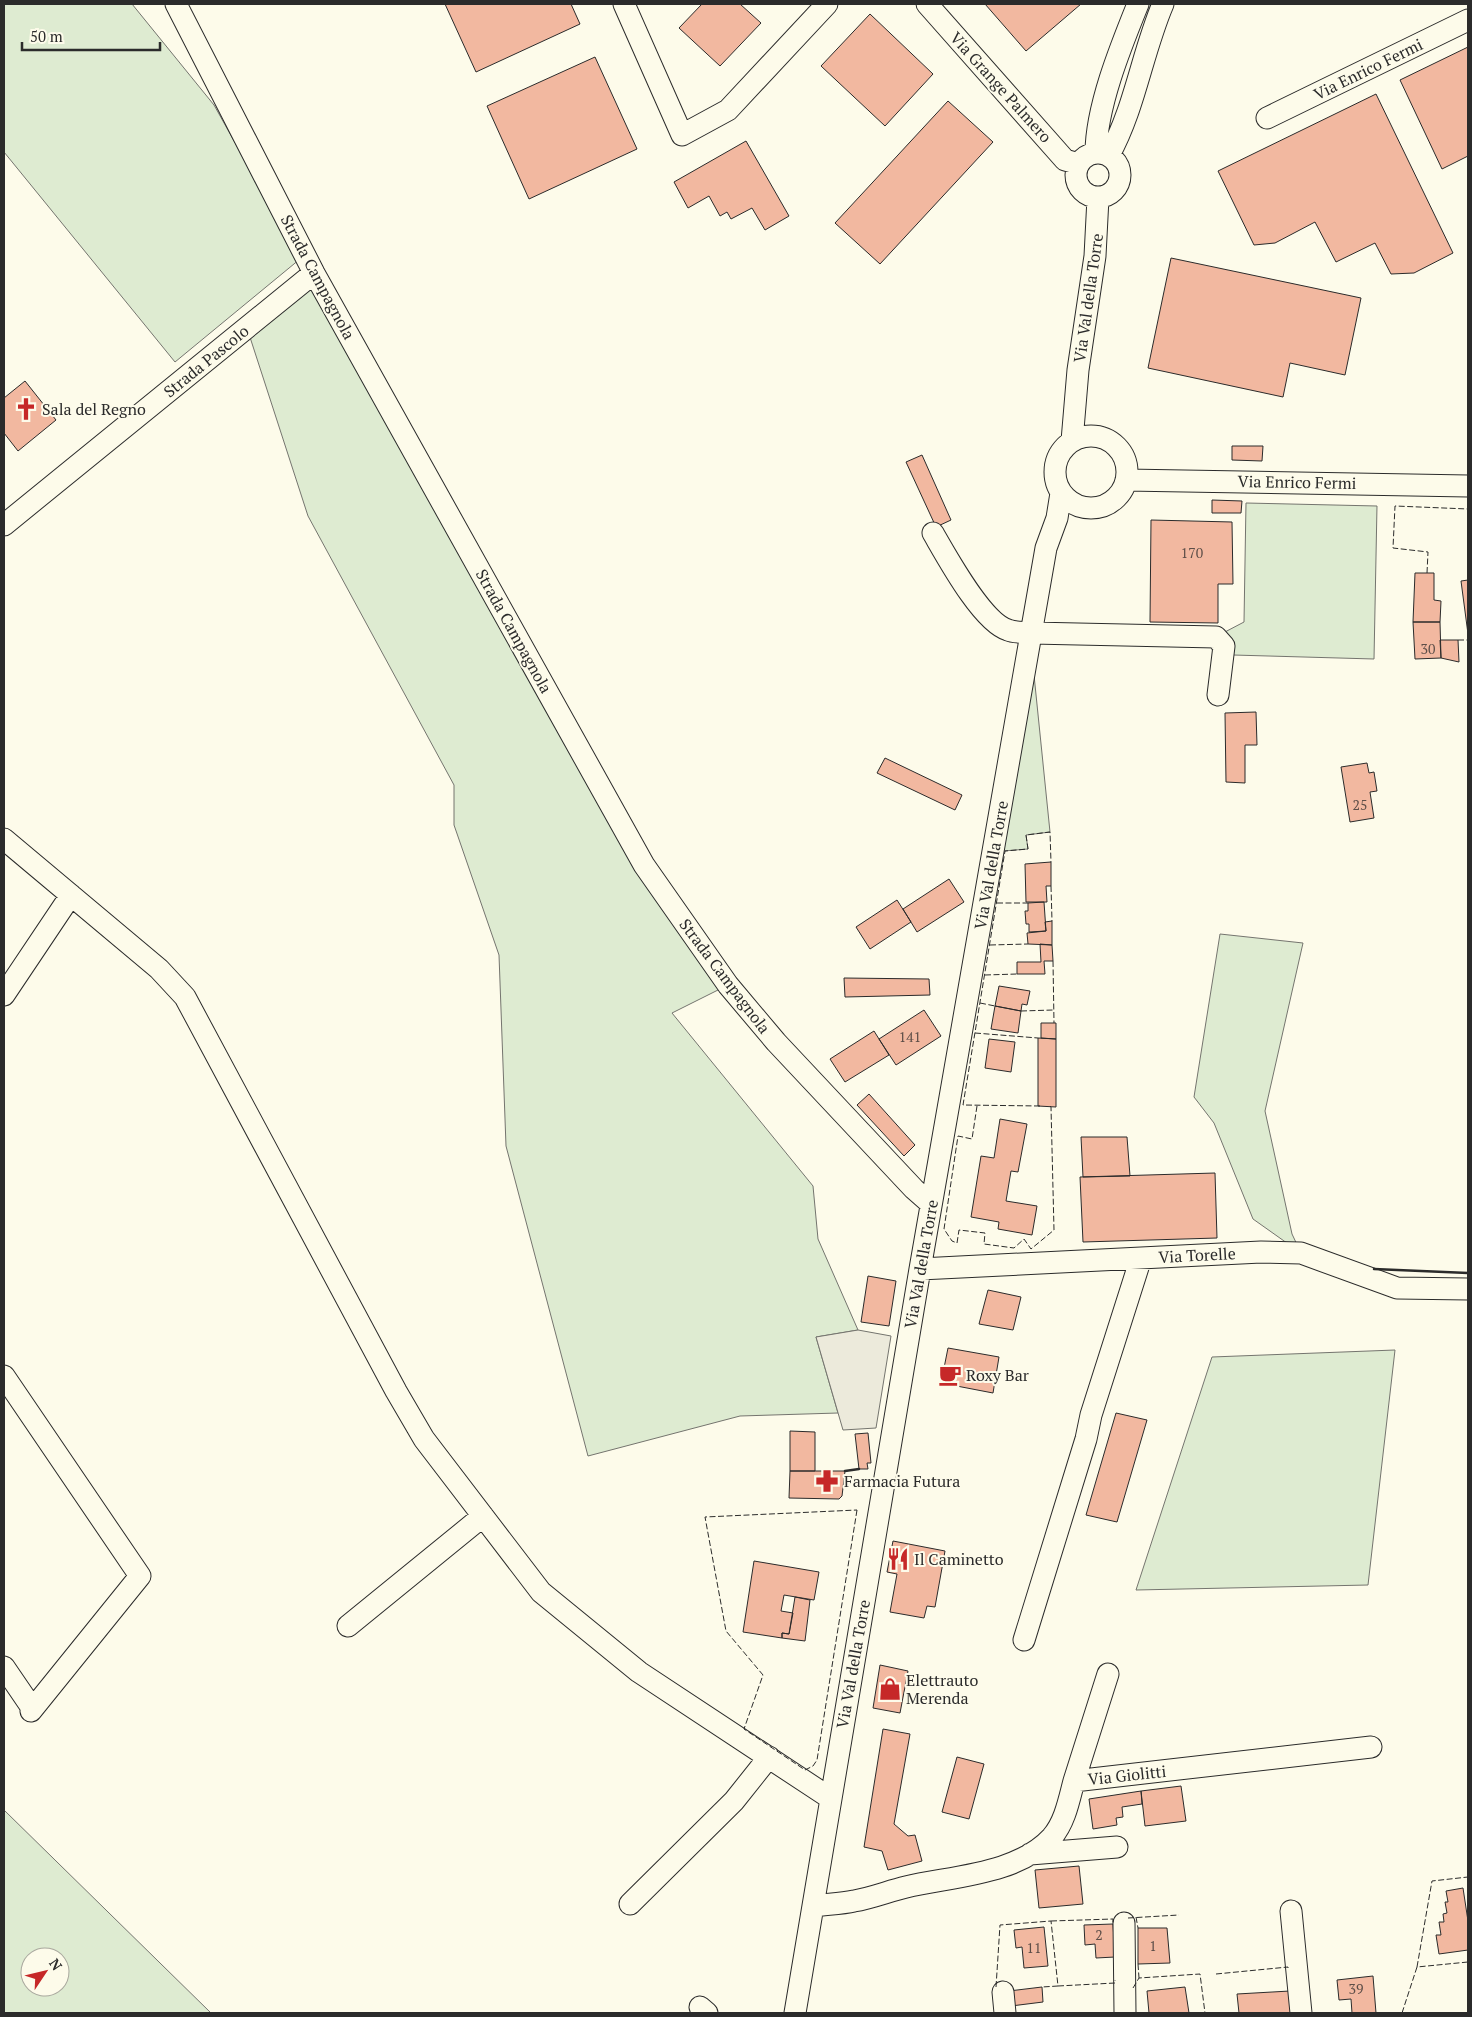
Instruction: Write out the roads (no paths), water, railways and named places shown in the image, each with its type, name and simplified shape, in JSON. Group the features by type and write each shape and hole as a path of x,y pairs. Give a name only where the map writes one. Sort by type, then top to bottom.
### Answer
{"street":[{"name":"Strada Campagnola","path":"176,4 314,273 644,865 728,985 776,1042 914,1189 931,1204"},
{"path":"624,4 682,135 728,110 827,4"},
{"name":"Via Grange Palmero","path":"927,4 1066,160 1094,157"},
{"path":"1094,157 1096,136 1104,102 1138,4"},
{"path":"1094,157 1118,165 1120,179 1112,192 1098,198 1090,196 1078,186 1076,171 1121,134 1153,27 1164,4"},
{"name":"Via Enrico Fermi","path":"1267,118 1468,20"},
{"name":"Via Val della Torre","path":"1072,441 1078,370 1095,256 1098,198"},
{"name":"Strada Pascolo","path":"4,525 314,273"},
{"path":"1076,399 1101,437"},
{"path":"1081,437 1101,437 1119,449 1126,464 1126,480 1116,499 1107,505 1085,508 1076,505 1061,493 1056,483 1054,471 1056,459 1072,441 1081,437"},
{"name":"Via Enrico Fermi","path":"1126,480 1468,486"},
{"name":"Via Val della Torre","path":"795,2013 931,1204 1046,548 1057,518 1061,493"},
{"path":"1057,518 1085,508"},
{"path":"933,533 957,576 989,616 1008,630 1032,633 1216,637 1224,646 1218,695"},
{"path":"4,839 159,969 185,997 396,1391 424,1439 541,1592 639,1672 830,1798"},
{"path":"4,995 71,895"},
{"name":"Via Torelle","path":"920,1269 1261,1252 1301,1253 1397,1288 1468,1289"},
{"path":"1024,1640 1086,1439 1091,1416 1141,1258"},
{"path":"4,1376 140,1576 32,1710 4,1667"},
{"path":"348,1626 483,1516"},
{"path":"1074,1781 1108,1674"},
{"name":"Via Giolitti","path":"813,1906 855,1901 907,1887 981,1873 1008,1865 1038,1849 1052,1837 1063,1820 1074,1781 1371,1747"},
{"path":"630,1904 734,1801 769,1757"},
{"path":"1028,1854 1117,1847"},
{"path":"1291,1911 1301,2013"},
{"path":"1124,1923 1125,2013"},
{"path":"1003,1992 1005,2013"}],"place":[{"name":"Sala del Regno","path":"26,409"},
{"name":"Roxy Bar","path":"950,1375"},
{"name":"Farmacia Futura","path":"827,1481"},
{"name":"Il Caminetto","path":"898,1559"},
{"name":"Elettrauto Merenda","path":"890,1689"}]}
